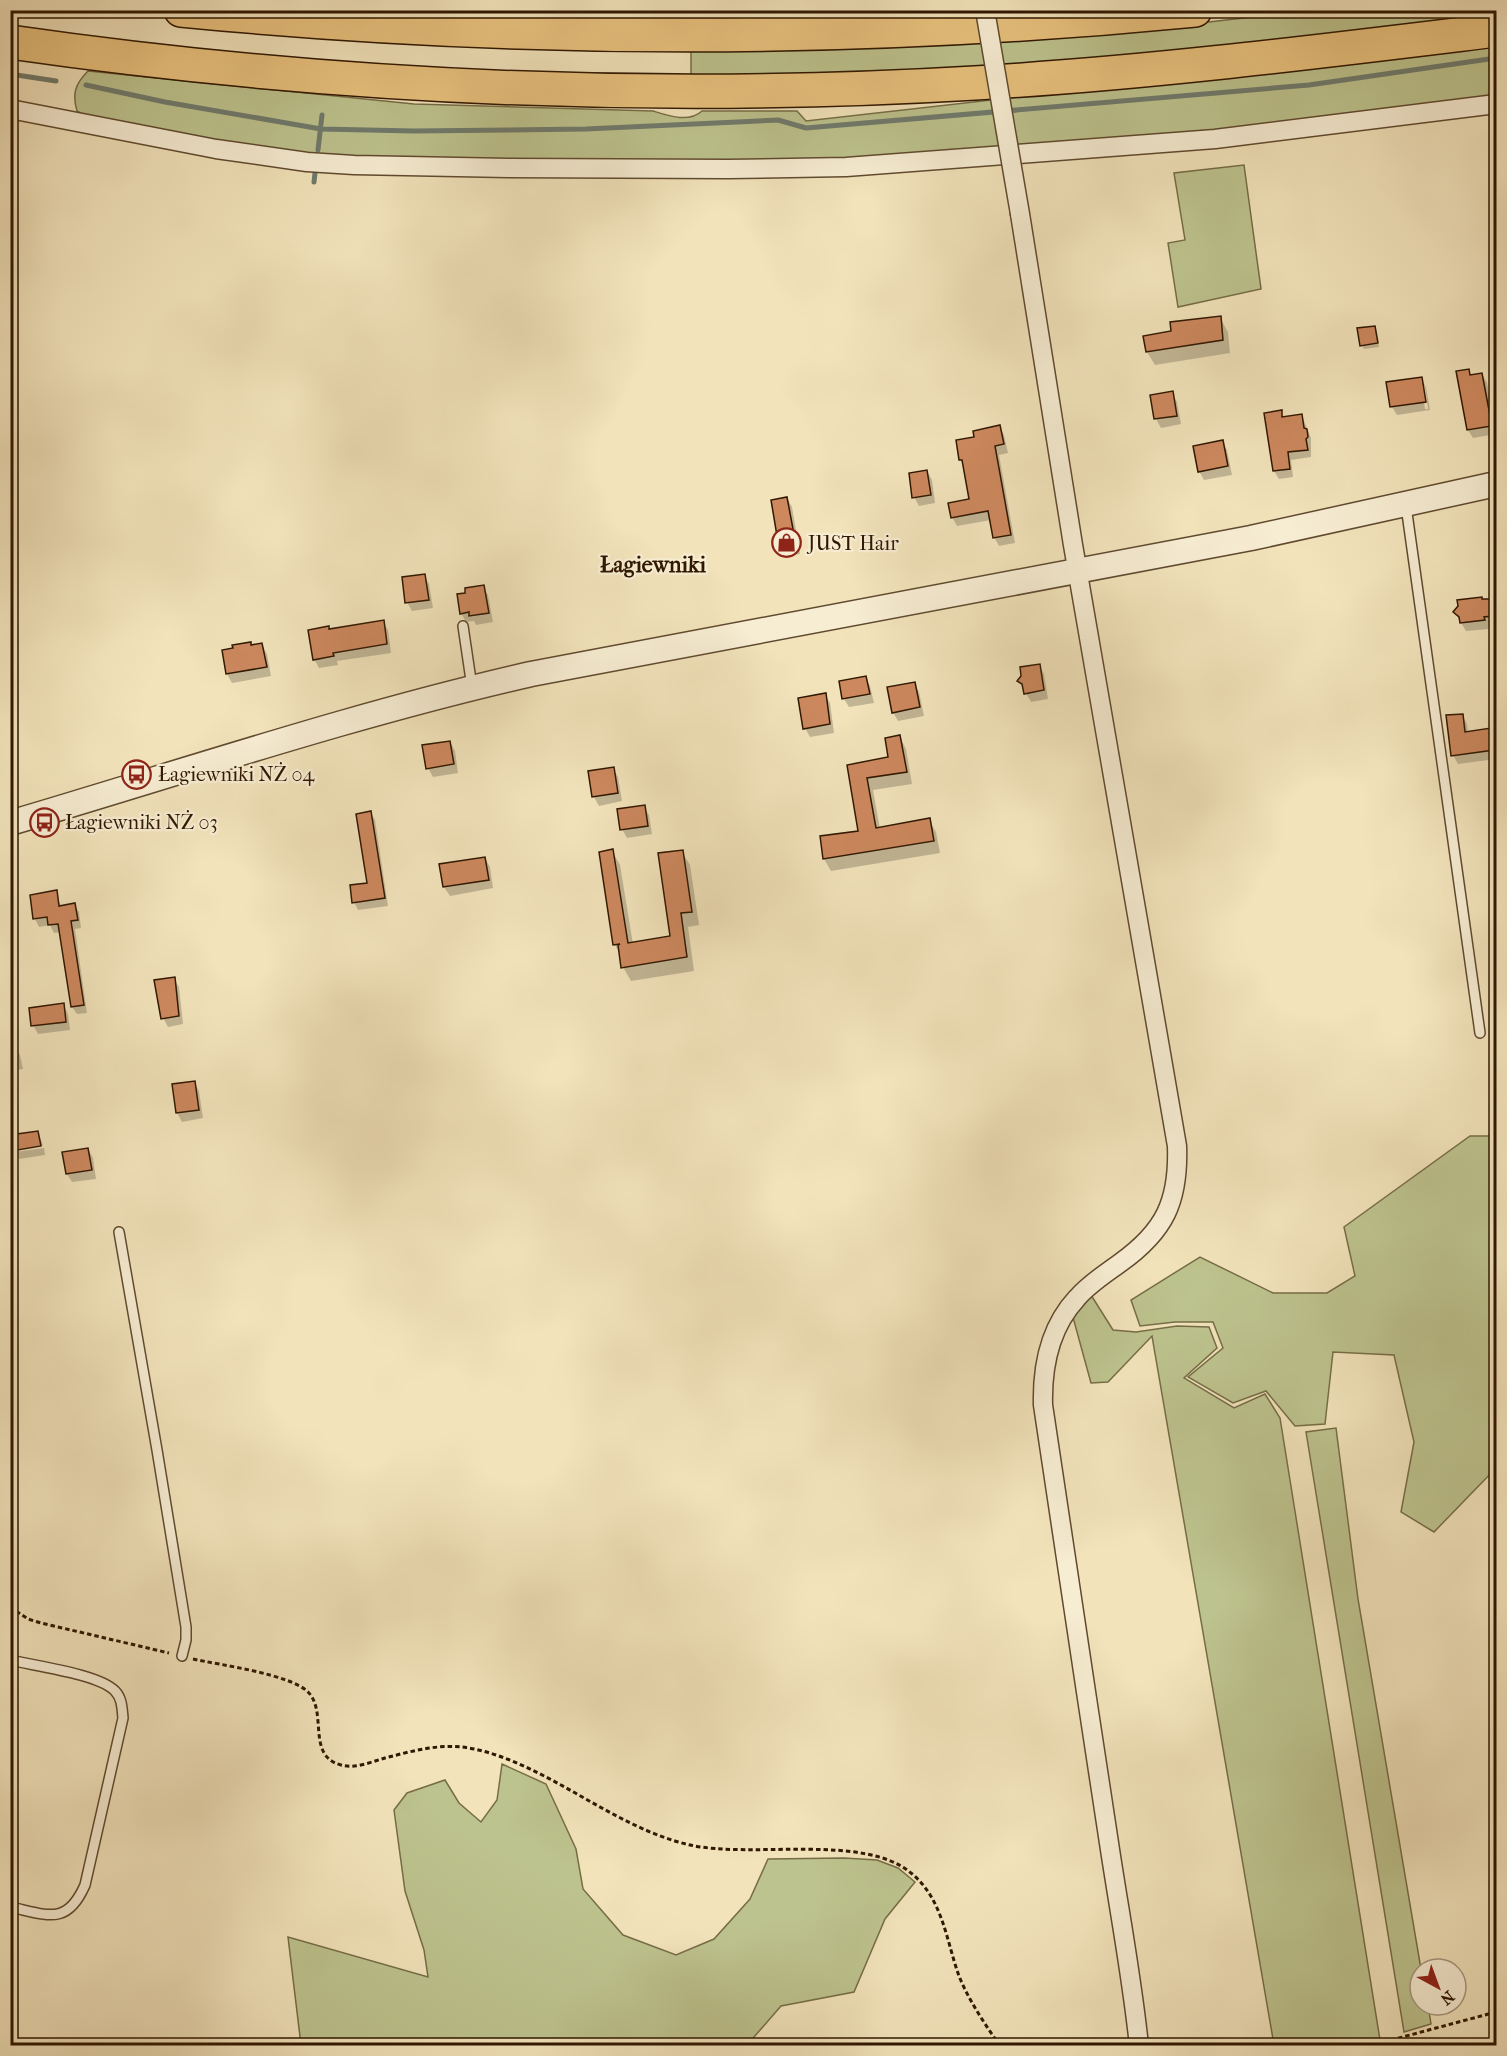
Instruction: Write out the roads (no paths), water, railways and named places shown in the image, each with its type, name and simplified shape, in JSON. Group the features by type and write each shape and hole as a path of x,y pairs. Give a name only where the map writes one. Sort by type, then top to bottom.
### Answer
{"highway":[{"path":"180,10 336,24 657,36 963,28 1080,21 1195,10"},
{"path":"10,42 241,70 429,84 587,91 752,92 954,84 1100,74 1317,52 1497,30"}],"street":[{"path":"985,10 1077,571 1178,1146 1177,1181 1163,1222 1145,1243 1089,1286 1068,1308 1053,1336 1043,1386 1043,1405 1062,1540 1116,1893 1130,1966 1139,2046"},
{"path":"10,108 216,149 307,162 485,168 728,169 846,167 1215,139 1497,104"},
{"path":"10,823 366,716 472,687 1297,528 1497,484"}],"lane":[{"path":"1406,504 1480,1032"},
{"path":"463,626 472,687"},
{"path":"119,1233 158,1450 186,1627 182,1656"},
{"path":"10,1660 98,1680 117,1692 122,1703 123,1718 85,1885 78,1901 70,1909 58,1914 45,1914 10,1907"}],"waterway":[{"path":"708,10 740,12 799,10"},
{"path":"86,85 165,102 321,129 414,131 586,129 778,120 806,128 1309,85 1496,58"},
{"path":"10,74 56,81"},
{"path":"318,150 322,115"},
{"path":"314,182 315,173"}],"place":[{"name":"JUST Hair","path":"787,543"},
{"name":"Łagiewniki NŻ 04","path":"137,774"},
{"name":"Łagiewniki NŻ 03","path":"44,822"}],"district":[{"name":"Łagiewniki","path":"653,564"}]}
